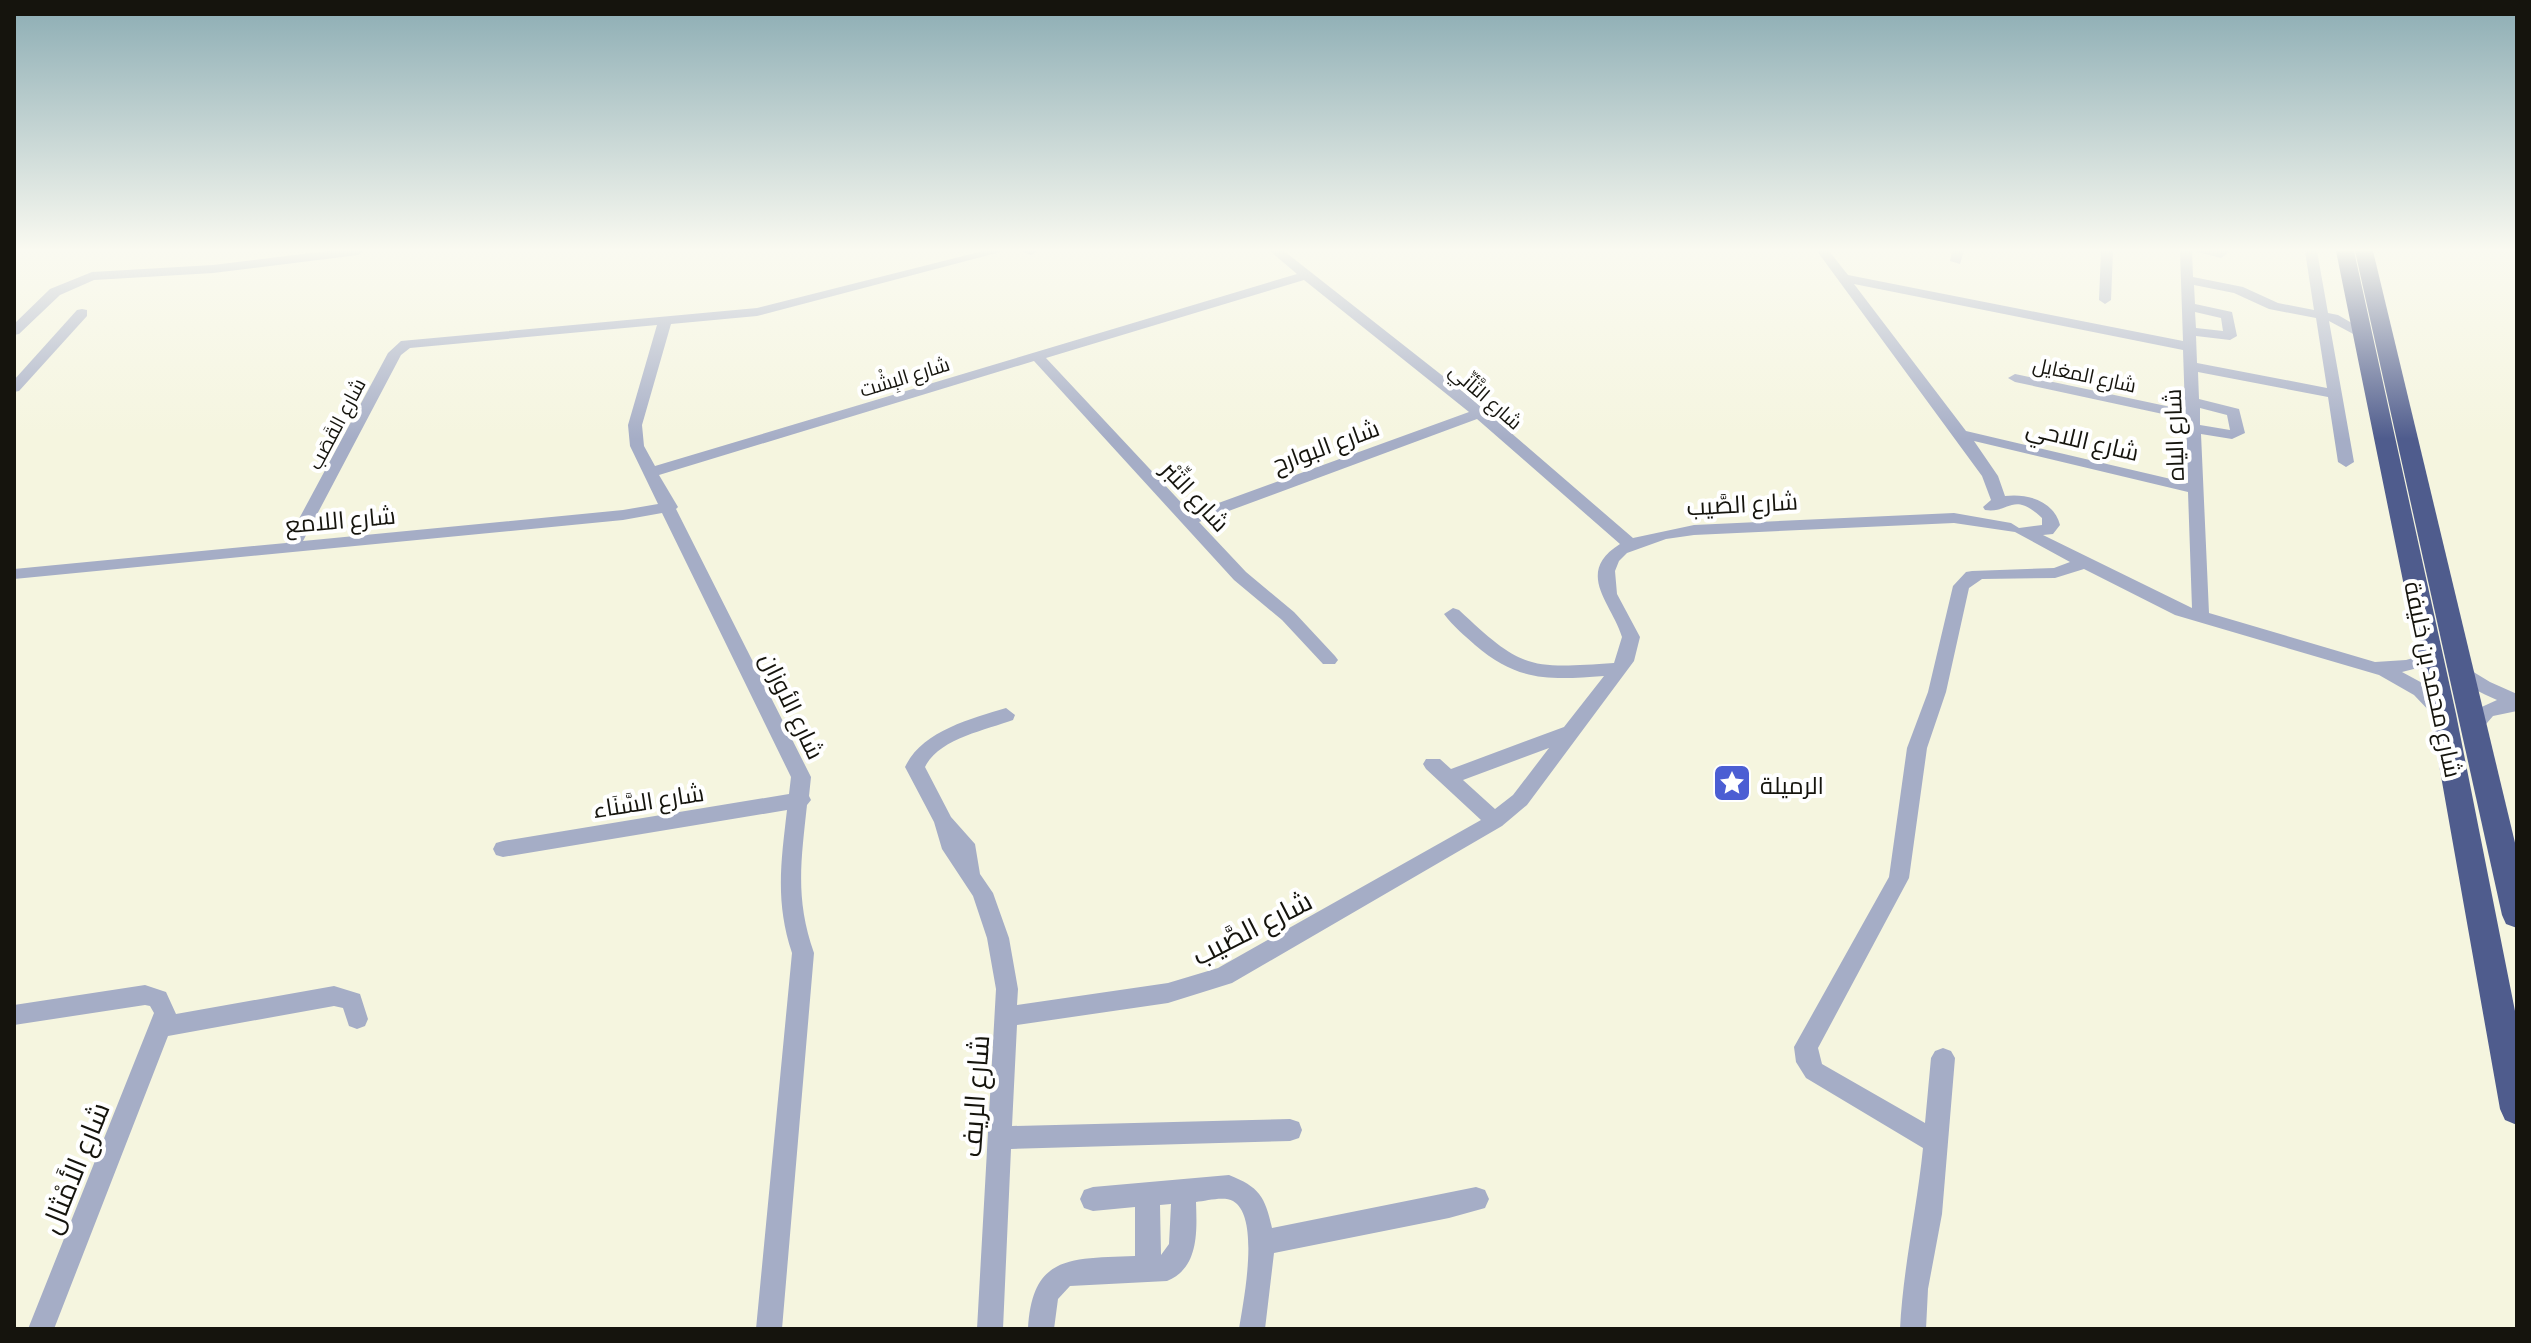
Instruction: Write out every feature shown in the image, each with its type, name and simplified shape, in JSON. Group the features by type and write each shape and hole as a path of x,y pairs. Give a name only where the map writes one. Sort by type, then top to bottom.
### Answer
{"highway":[{"name":"شارع محمد بن خليفة","path":"2358,314 2443,714 2517,1109"},
{"name":"شارع محمد بن خليفة","path":"2379,314 2517,915"}],"street":[{"path":"14,331 32,314"},
{"path":"14,388 81,314"},
{"name":"شارع القَصَب","path":"292,546 401,347 426,339 729,314"},
{"name":"شارع البِشْت","path":"651,472 1178,314"},
{"name":"شارع التَّأنِّي","path":"1354,314 1479,413 1630,544"},
{"path":"1871,314 1990,476 2046,511 2065,546 2082,562"},
{"path":"2046,314 2190,339 2230,336 2227,315 2221,314"},
{"name":"شارع الياه","path":"2189,314 2201,618"},
{"path":"2314,314 2360,322"},
{"path":"2321,315 2343,316 2360,322"},
{"path":"2321,315 2346,462"},
{"name":"شارع الأوزان","path":"665,320 635,427 637,446 670,507 801,777 801,800 793,830 789,877 794,926 803,953 769,1329"},
{"name":"شارع التِّبْر","path":"1037,356 1240,576 1288,616 1329,660"},
{"path":"2191,366 2334,394"},
{"name":"شارع المغايل","path":"2015,378 2193,415"},
{"name":"شارع البوارح","path":"1188,520 1479,413"},
{"name":"شارع اللاحي","path":"1961,434 2195,489"},
{"path":"1990,476 1996,504 1994,515 2017,530 2135,591 2201,618 2372,667 2420,690 2443,714"},
{"name":"شارع الصَّيب","path":"1954,518 1996,504 2026,501"},
{"name":"شارع اللامع","path":"14,574 623,515 670,507"},
{"name":"شارع الصَّيب","path":"1009,1016 1168,993 1224,976 1495,821 1520,800 1630,649 1631,637 1606,586 1606,572 1611,559 1630,544 1658,535 1694,530 1954,518 2017,530"},
{"path":"2017,530 2042,532 2052,525"},
{"path":"1934,1141 1814,1071 1808,1062 1806,1047 1899,878 1917,748 1937,692 1961,586 1972,576 1982,574 2055,573 2082,562"},
{"path":"1453,614 1499,658 1525,671 1618,669"},
{"path":"2372,667 2406,666 2431,659"},
{"path":"2462,671 2484,687 2517,703"},
{"path":"2474,725 2491,708 2517,703"},
{"name":"شارع الريف","path":"990,1329 1009,1016 998,938 971,872 952,849 944,822 918,774 917,759 929,746 1006,715"},
{"path":"1495,821 1441,771 1572,732"},
{"name":"شارع السَّنَاء","path":"503,849 801,800"},
{"path":"14,1015 145,995 162,1003 165,1013 160,1027 334,996 352,1001 357,1019"},
{"name":"شارع الأَمْثال","path":"41,1329 160,1027"},
{"path":"1913,1329 1915,1289 1929,1214 1943,1058"},
{"path":"1001,1138 1290,1130"},
{"path":"1093,1199 1229,1187 1243,1191 1253,1202 1261,1244 1261,1268 1252,1329"},
{"path":"1041,1329 1045,1294 1061,1276 1075,1272 1167,1268 1181,1256 1183,1191"},
{"path":"1147,1194 1148,1269"},
{"path":"1261,1244 1304,1231 1421,1212 1476,1199"}],"place":[{"name":"الرميلة","path":"1732,783"}]}
